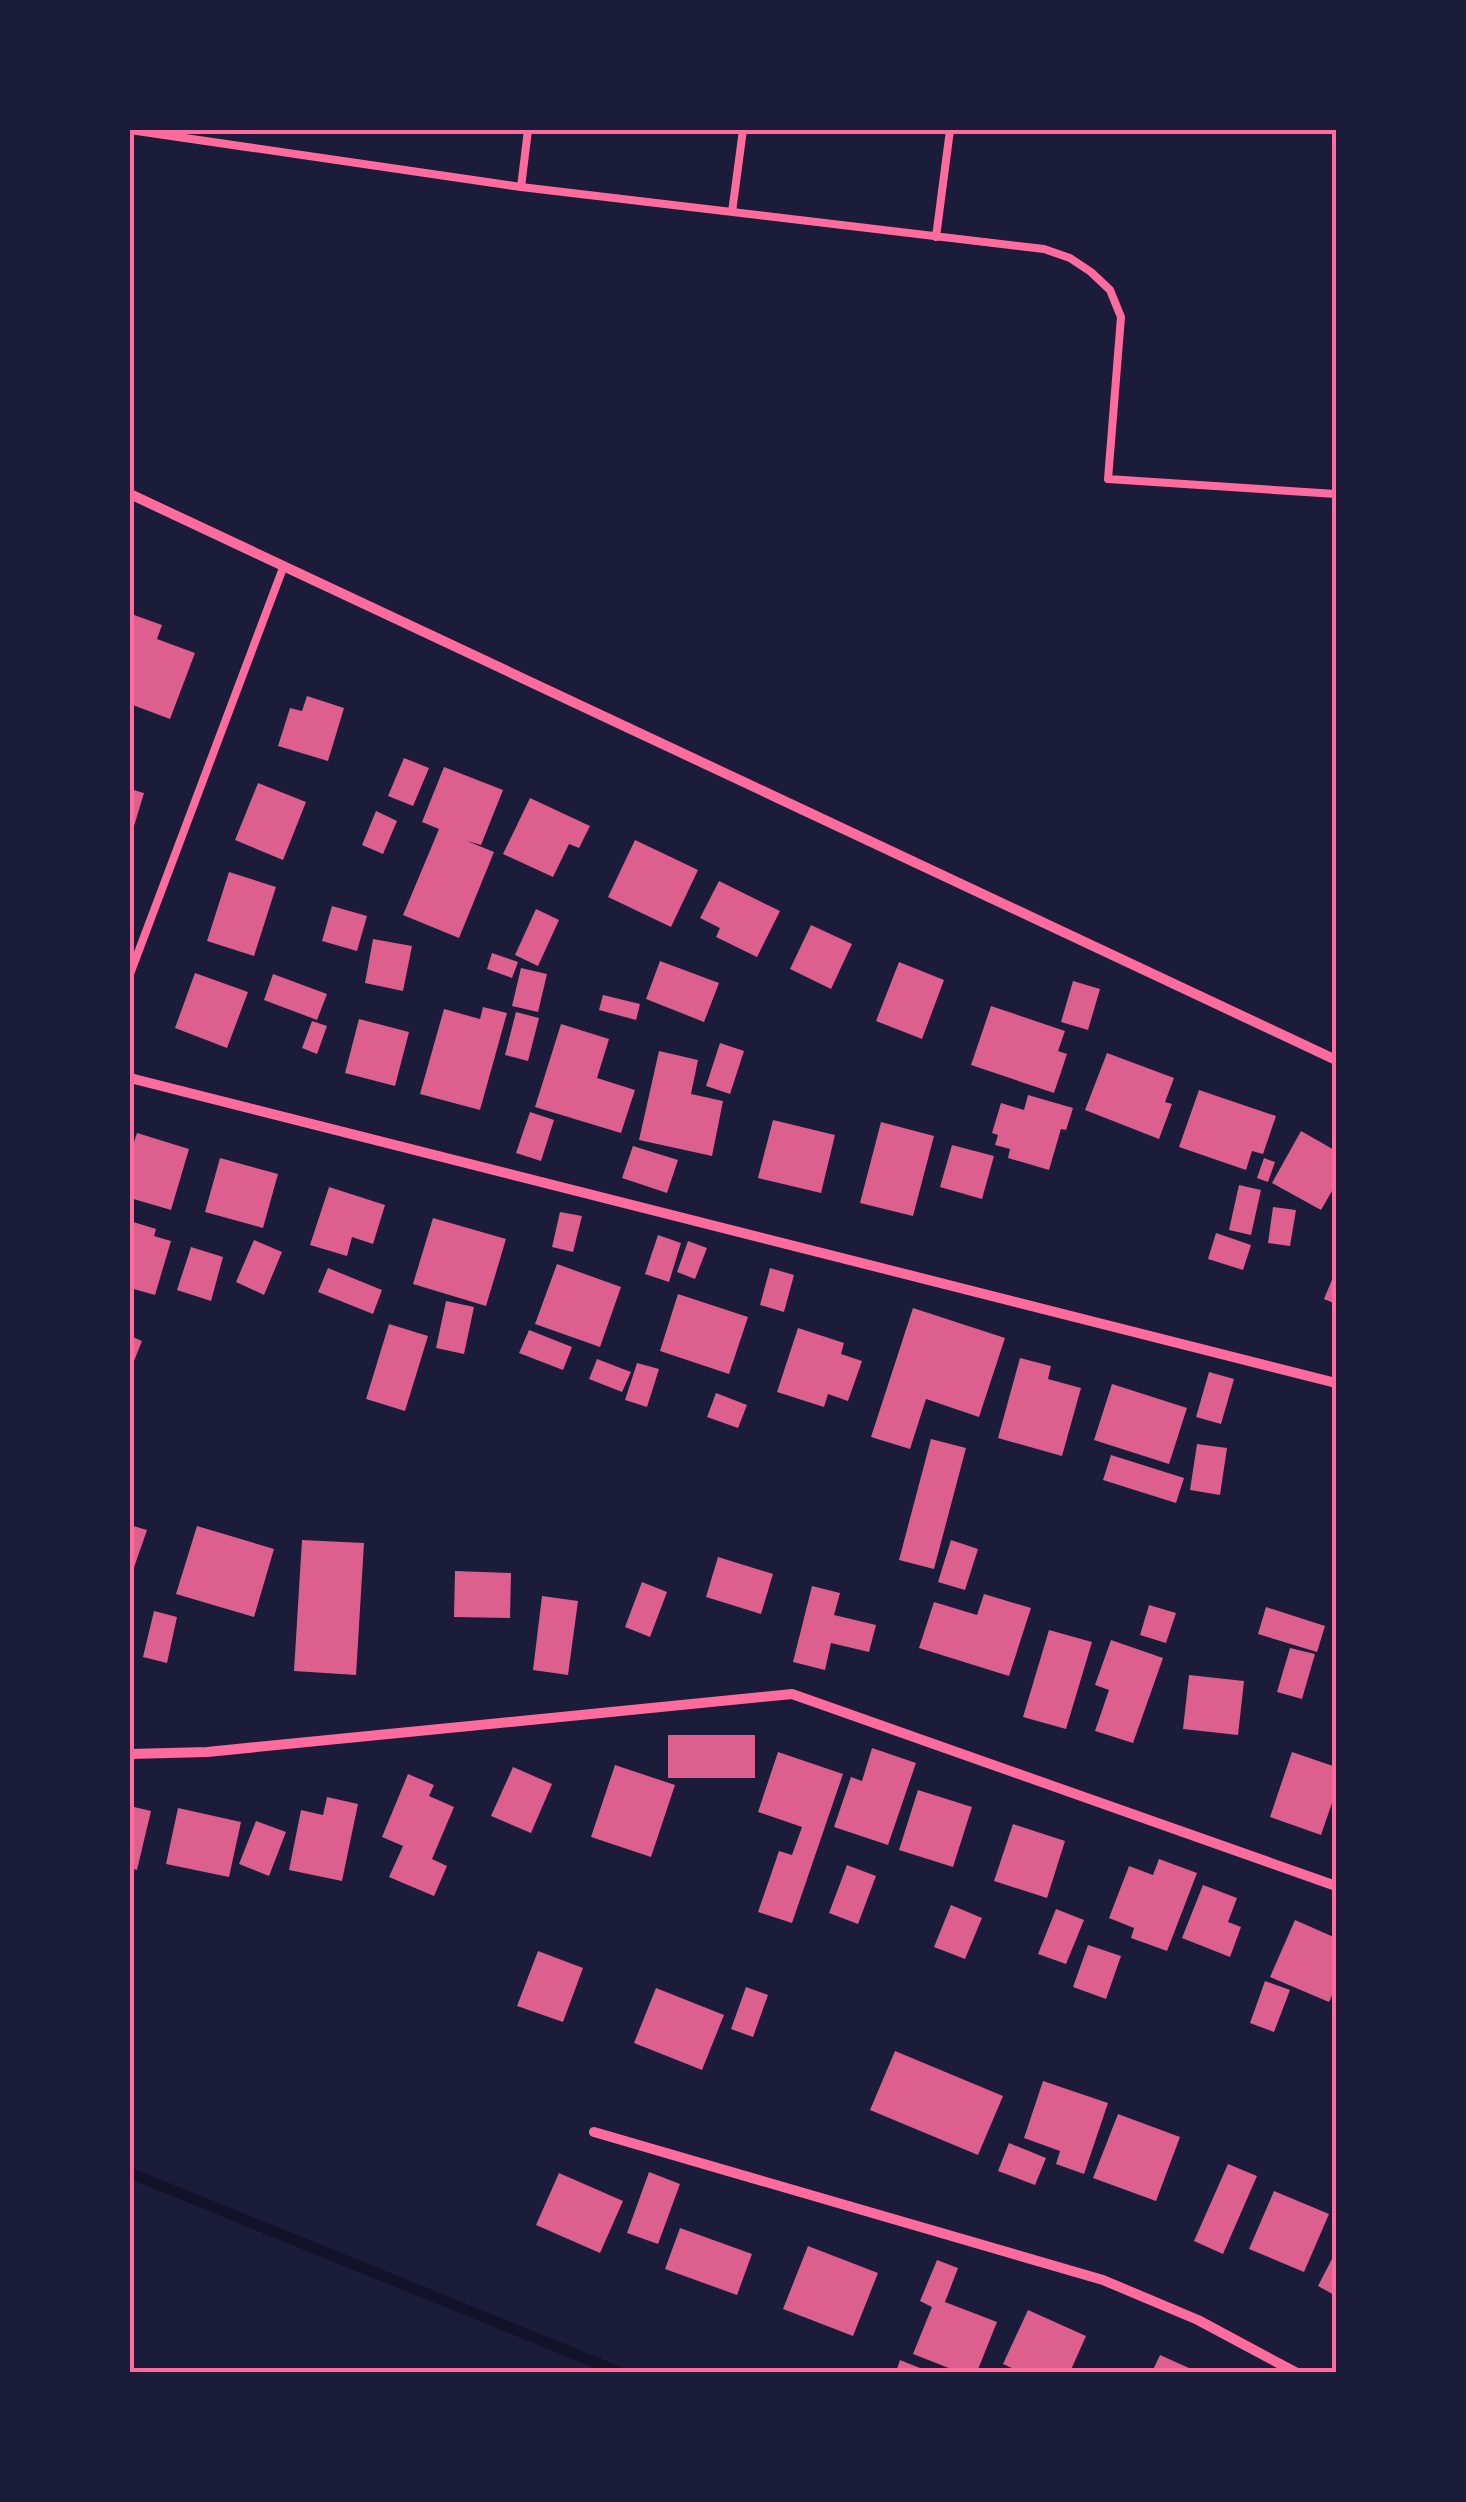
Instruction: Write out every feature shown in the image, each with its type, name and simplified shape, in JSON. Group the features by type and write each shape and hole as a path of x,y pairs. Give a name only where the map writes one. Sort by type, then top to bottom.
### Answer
{"street":[{"path":"130,494 1336,1060"},
{"path":"130,1078 1336,1383"},
{"path":"130,1754 207,1752 792,1694 1336,1886"},
{"path":"594,2132 1104,2280 1198,2320 1296,2372"}],"lane":[{"path":"130,130 521,187 1044,249 1070,258 1091,272 1110,290 1122,317 1108,479 1336,494"},
{"path":"521,187 528,130"},
{"path":"732,212 743,130"},
{"path":"936,237 950,130"},
{"path":"130,974 283,568"}],"building":[{"path":"134,615 162,625 157,639 195,653 170,719 130,704 130,626"},
{"path":"307,696 344,708 328,761 278,746 290,708 302,711"},
{"path":"404,758 429,768 413,806 388,796"},
{"path":"444,767 503,790 481,845 467,841 494,852 459,938 403,915 439,829 422,822"},
{"path":"258,783 306,802 283,860 235,840"},
{"path":"130,789 144,793 131,836 130,836"},
{"path":"530,798 590,826 579,848 569,844 553,877 503,854"},
{"path":"376,811 397,821 383,854 362,845"},
{"path":"635,840 698,870 671,927 608,897"},
{"path":"229,872 276,887 254,956 207,941"},
{"path":"719,881 780,911 757,957 716,937 720,928 700,918"},
{"path":"332,906 367,916 357,951 322,941"},
{"path":"536,909 559,920 538,966 515,955"},
{"path":"811,925 852,944 831,989 790,969"},
{"path":"373,939 412,946 403,991 365,983"},
{"path":"492,953 518,962 512,978 487,969"},
{"path":"660,961 719,983 704,1022 646,999"},
{"path":"899,962 944,980 922,1039 876,1021"},
{"path":"521,968 547,974 538,1012 512,1006"},
{"path":"195,973 248,992 227,1048 175,1028"},
{"path":"273,974 327,994 317,1020 264,1000"},
{"path":"1073,981 1100,989 1088,1030 1061,1022"},
{"path":"603,995 640,1004 636,1020 599,1010"},
{"path":"991,1006 1065,1031 1058,1051 1067,1054 1054,1093 971,1065"},
{"path":"483,1007 507,1013 480,1110 420,1094 444,1009 480,1019"},
{"path":"516,1012 539,1018 528,1061 505,1055"},
{"path":"359,1019 409,1032 395,1086 345,1073"},
{"path":"312,1021 327,1026 317,1054 302,1048"},
{"path":"561,1024 609,1039 597,1078 635,1090 621,1133 535,1107"},
{"path":"720,1043 744,1051 730,1094 706,1086"},
{"path":"659,1051 698,1060 691,1094 723,1101 712,1156 639,1140"},
{"path":"1107,1053 1174,1078 1165,1102 1172,1104 1159,1139 1085,1110"},
{"path":"1199,1090 1276,1116 1263,1154 1252,1151 1246,1170 1179,1147"},
{"path":"1028,1095 1073,1108 1066,1130 1061,1129 1049,1170 1008,1158 1010,1149 995,1145 998,1135 992,1133 1001,1103 1024,1110"},
{"path":"530,1112 554,1120 541,1161 516,1153"},
{"path":"773,1120 835,1135 821,1193 758,1178"},
{"path":"881,1122 934,1136 913,1216 860,1203"},
{"path":"1301,1131 1336,1151 1336,1184 1321,1210 1272,1183"},
{"path":"137,1133 189,1149 171,1210 130,1198 130,1154"},
{"path":"952,1145 994,1156 982,1199 940,1187"},
{"path":"633,1146 678,1160 667,1193 622,1178"},
{"path":"220,1158 278,1174 263,1228 205,1212"},
{"path":"1264,1158 1275,1162 1268,1182 1257,1178"},
{"path":"1239,1185 1261,1190 1251,1235 1229,1230"},
{"path":"329,1187 385,1205 373,1244 352,1237 347,1256 310,1245"},
{"path":"1273,1207 1296,1210 1290,1246 1268,1243"},
{"path":"560,1212 582,1216 573,1252 552,1247"},
{"path":"433,1218 506,1239 486,1306 413,1284"},
{"path":"130,1221 156,1229 154,1236 171,1241 155,1295 130,1288"},
{"path":"1216,1233 1251,1245 1243,1270 1208,1259"},
{"path":"658,1235 681,1243 669,1282 645,1274"},
{"path":"254,1240 282,1252 264,1295 236,1282"},
{"path":"688,1241 707,1248 695,1279 677,1272"},
{"path":"191,1247 223,1257 211,1301 177,1290"},
{"path":"557,1264 621,1287 600,1347 535,1324"},
{"path":"328,1268 382,1290 373,1314 318,1292"},
{"path":"770,1268 794,1275 784,1312 760,1305"},
{"path":"1336,1270 1336,1304 1324,1299"},
{"path":"678,1294 748,1317 729,1374 660,1351"},
{"path":"446,1301 474,1307 464,1354 436,1348"},
{"path":"913,1308 1005,1338 979,1417 926,1399 910,1449 871,1437"},
{"path":"389,1324 428,1336 405,1411 366,1399"},
{"path":"798,1328 844,1343 841,1354 862,1361 848,1401 828,1394 824,1407 777,1392"},
{"path":"529,1330 572,1347 563,1370 519,1353"},
{"path":"130,1336 142,1341 130,1371"},
{"path":"1020,1358 1051,1366 1048,1379 1081,1388 1062,1456 998,1438"},
{"path":"597,1359 631,1372 622,1392 589,1379"},
{"path":"637,1363 659,1369 647,1407 625,1400"},
{"path":"1209,1372 1234,1379 1221,1424 1196,1417"},
{"path":"1112,1384 1187,1408 1169,1464 1094,1440"},
{"path":"716,1393 747,1405 738,1428 707,1417"},
{"path":"931,1439 966,1448 934,1569 899,1560"},
{"path":"1197,1444 1227,1448 1220,1495 1190,1490"},
{"path":"1111,1455 1184,1478 1176,1503 1103,1480"},
{"path":"130,1525 147,1530 131,1576 130,1576"},
{"path":"197,1526 274,1549 254,1617 176,1594"},
{"path":"302,1540 364,1543 356,1675 294,1671"},
{"path":"951,1540 978,1549 965,1590 938,1582"},
{"path":"718,1557 773,1574 761,1614 706,1597"},
{"path":"455,1571 511,1573 510,1618 454,1617"},
{"path":"642,1582 667,1592 650,1637 625,1627"},
{"path":"812,1586 840,1593 834,1615 876,1625 869,1652 831,1643 825,1670 793,1662"},
{"path":"984,1594 1031,1608 1009,1676 919,1648 934,1602 977,1615"},
{"path":"542,1596 578,1601 568,1675 533,1670"},
{"path":"1149,1605 1176,1613 1166,1643 1140,1635"},
{"path":"1266,1607 1325,1626 1317,1652 1258,1634"},
{"path":"154,1611 177,1617 167,1663 143,1657"},
{"path":"1049,1630 1092,1642 1066,1729 1023,1717"},
{"path":"1111,1640 1163,1658 1133,1743 1095,1731 1109,1690 1095,1685"},
{"path":"1290,1648 1315,1654 1302,1699 1277,1692"},
{"path":"1189,1675 1244,1681 1238,1735 1183,1729"},
{"path":"668,1735 755,1735 755,1778 668,1778"},
{"path":"872,1748 916,1763 888,1845 834,1827 851,1777 862,1781"},
{"path":"778,1752 843,1774 792,1923 758,1912 779,1851 792,1855 802,1827 758,1812"},
{"path":"1292,1752 1336,1767 1336,1791 1321,1835 1270,1817"},
{"path":"615,1765 675,1785 651,1857 591,1837"},
{"path":"513,1767 552,1784 531,1833 491,1816"},
{"path":"408,1774 434,1785 429,1796 454,1807 432,1859 447,1866 434,1896 389,1877 403,1846 382,1837"},
{"path":"918,1790 972,1807 953,1867 899,1850"},
{"path":"327,1797 358,1804 342,1881 289,1870 301,1810 323,1815"},
{"path":"130,1806 151,1811 137,1870 130,1868"},
{"path":"178,1808 241,1822 229,1877 166,1864"},
{"path":"256,1821 286,1832 269,1876 239,1864"},
{"path":"1013,1824 1065,1841 1047,1898 994,1881"},
{"path":"1159,1859 1197,1873 1167,1951 1131,1938 1134,1928 1109,1918 1129,1866 1153,1875"},
{"path":"847,1865 876,1876 858,1924 829,1913"},
{"path":"1203,1885 1237,1898 1228,1922 1241,1927 1230,1957 1182,1938"},
{"path":"951,1905 982,1918 965,1959 934,1947"},
{"path":"1056,1909 1084,1920 1066,1964 1038,1954"},
{"path":"1295,1920 1336,1938 1336,1986 1329,2002 1270,1977"},
{"path":"1088,1945 1121,1956 1106,1999 1073,1987"},
{"path":"538,1951 583,1968 563,2022 517,2006"},
{"path":"1265,1981 1290,1990 1274,2032 1250,2023"},
{"path":"746,1987 768,1995 753,2037 731,2029"},
{"path":"656,1988 724,2015 702,2070 634,2043"},
{"path":"895,2051 1003,2096 978,2155 870,2110"},
{"path":"1043,2081 1108,2103 1084,2174 1056,2164 1060,2151 1024,2138"},
{"path":"1118,2114 1180,2137 1156,2201 1093,2178"},
{"path":"1009,2143 1046,2158 1035,2185 998,2171"},
{"path":"1228,2164 1257,2176 1223,2254 1194,2241"},
{"path":"649,2172 680,2184 658,2244 627,2233"},
{"path":"559,2173 623,2201 600,2253 536,2225"},
{"path":"1274,2191 1329,2214 1304,2272 1249,2249"},
{"path":"680,2228 752,2254 737,2295 665,2269"},
{"path":"808,2246 878,2273 853,2336 783,2309"},
{"path":"1336,2251 1336,2296 1318,2286"},
{"path":"937,2260 958,2268 945,2302 997,2322 977,2372 959,2372 913,2354 932,2307 920,2301"},
{"path":"1028,2310 1086,2336 1070,2372 1021,2372 1003,2364"},
{"path":"1160,2355 1198,2372 1152,2372"},
{"path":"900,2360 930,2372 896,2372"}],"waterway":[{"path":"130,2173 619,2372"}]}
